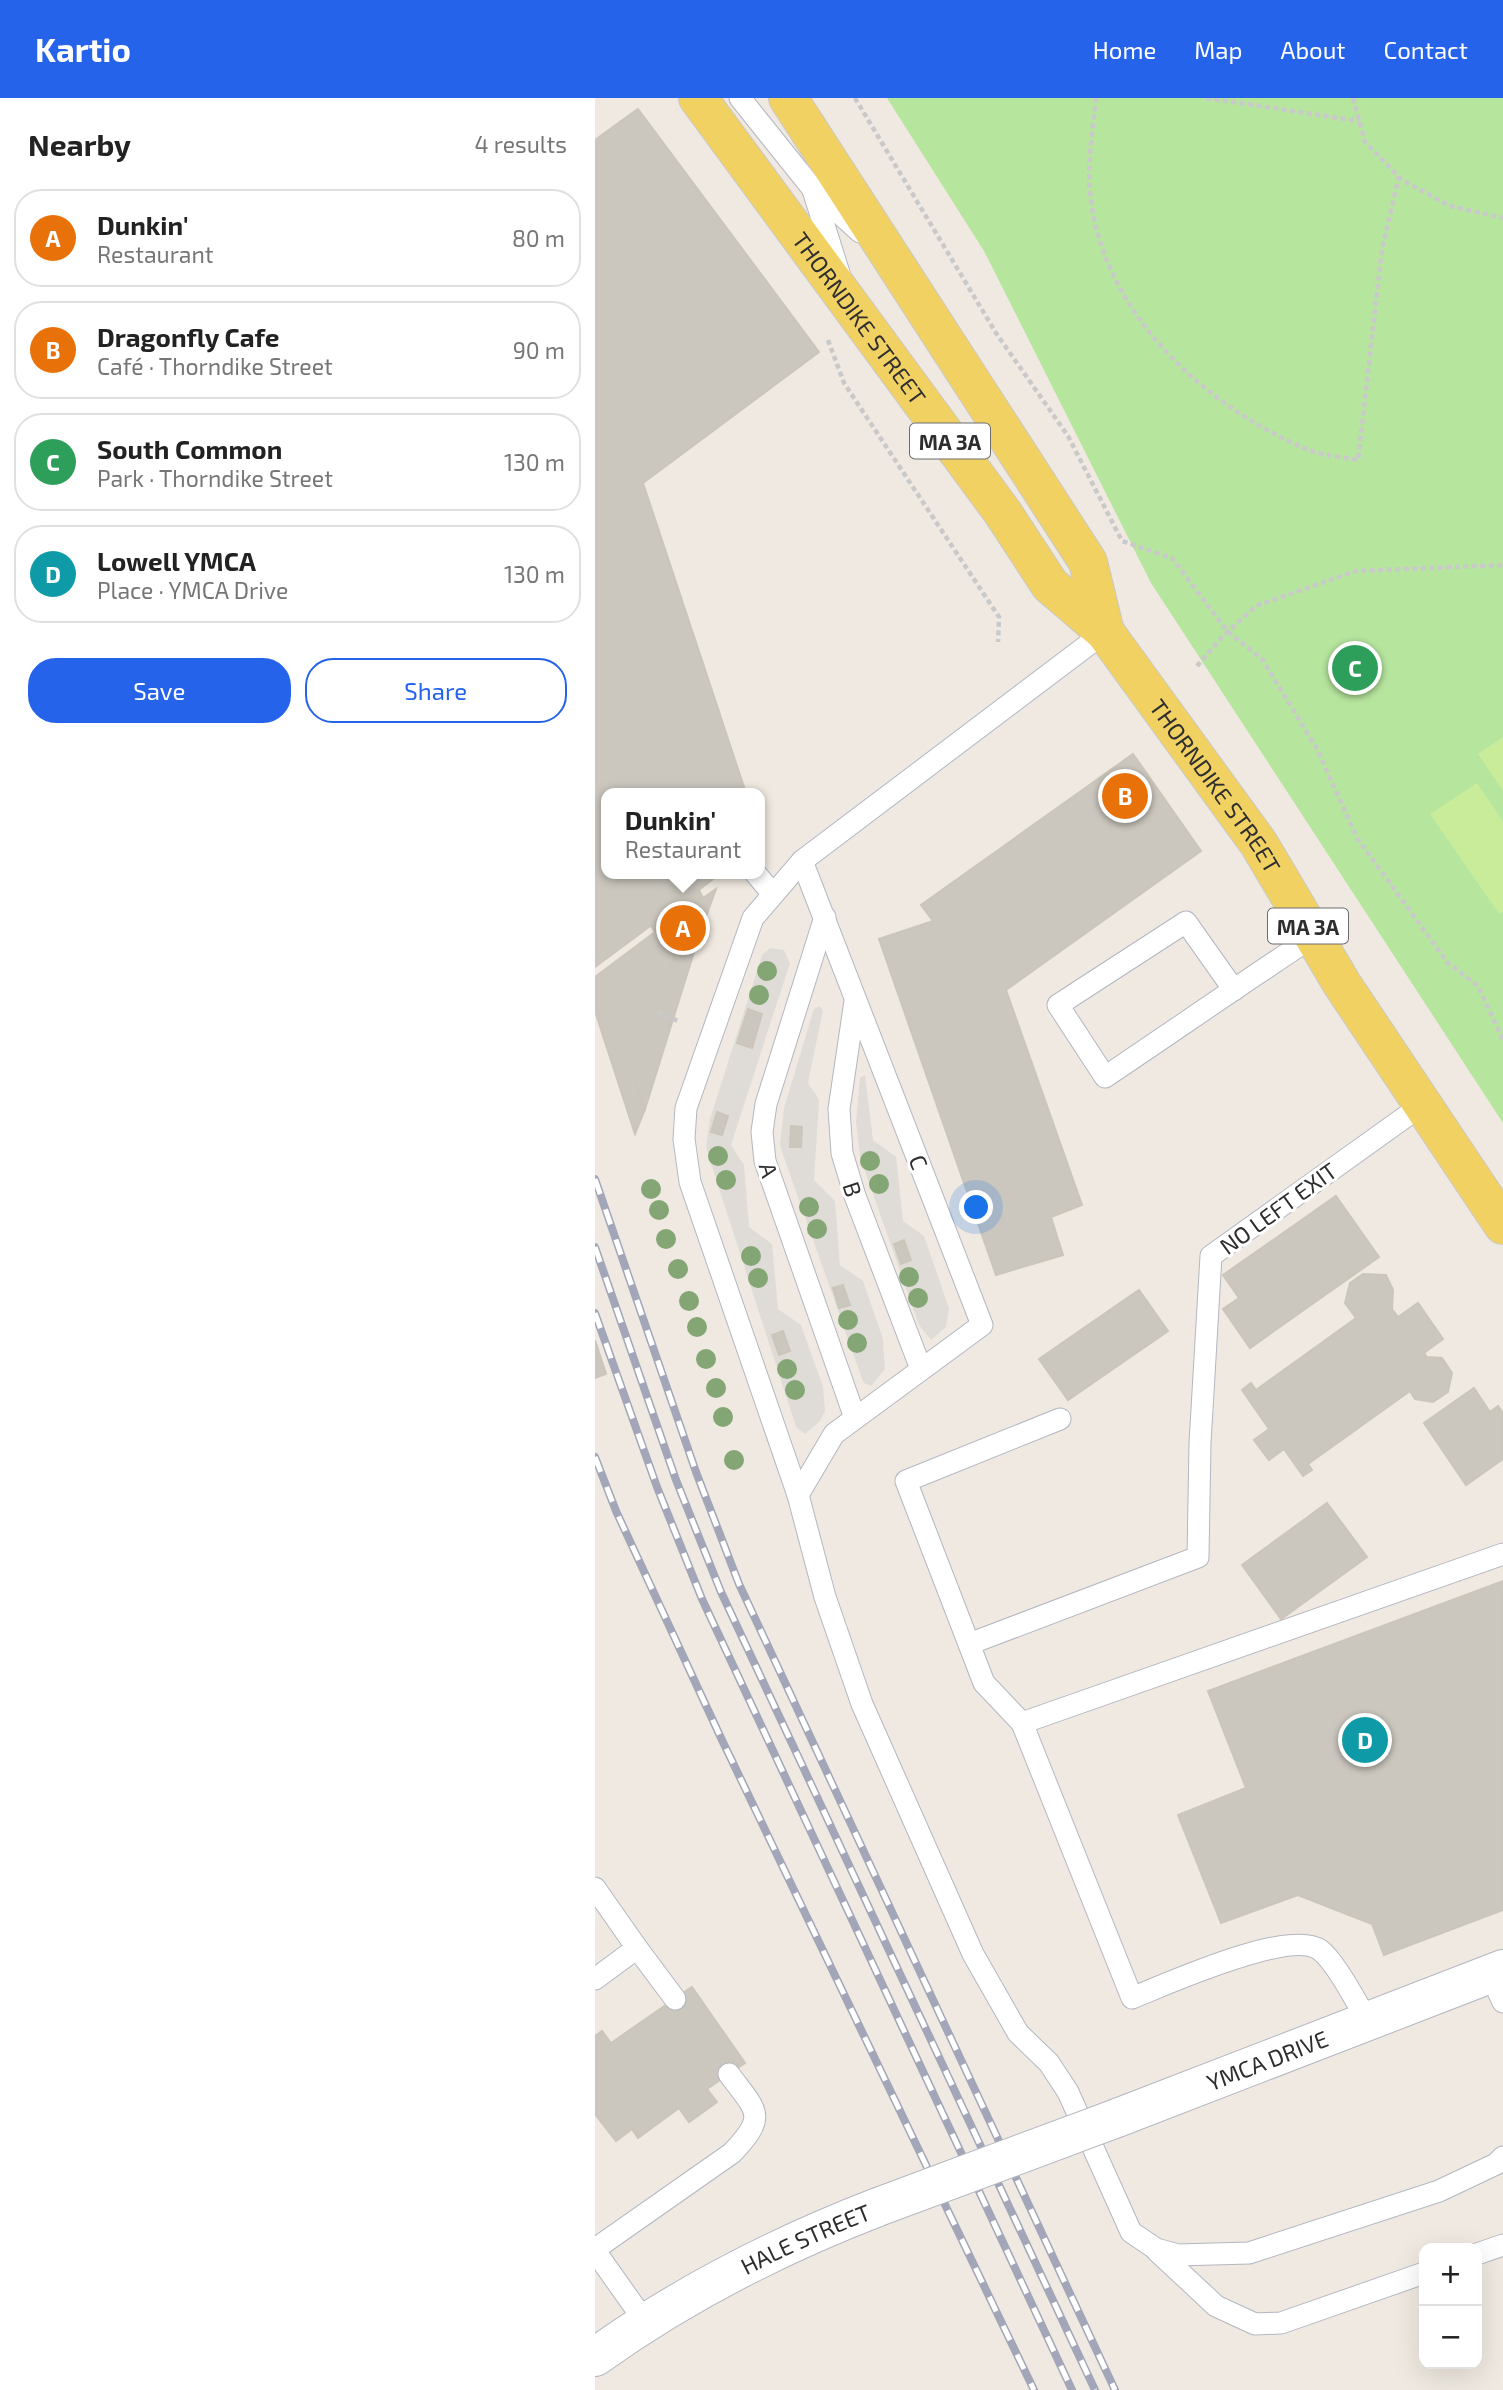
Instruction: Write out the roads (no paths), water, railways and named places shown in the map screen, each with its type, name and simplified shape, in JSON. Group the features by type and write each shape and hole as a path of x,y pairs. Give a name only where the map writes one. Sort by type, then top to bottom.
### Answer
{"main road":[{"name":"THORNDIKE STREET","path":"698,98 1003,513 1050,586 1105,632 1259,844 1314,936 1408,1115 1503,1225"},
{"name":"THORNDIKE STREET","path":"787,98 1088,562 1105,632"}],"street":[{"name":"YMCA DRIVE","path":"1031,2150 1367,2021 1499,1982"},
{"name":"HALE STREET","path":"595,2357 646,2323 767,2253 878,2207 1031,2150"}],"lane":[{"path":"740,98 813,188 895,265"},
{"path":"813,188 849,304"},
{"path":"1105,632 802,861 753,918 687,1108 684,1139 690,1182 704,1230 798,1495 825,1597 862,1704 973,1954 1018,2033 1049,2063 1068,2092 1131,2232 1156,2249 1216,2306 1255,2324 1281,2323 1419,2275"},
{"name":"C","path":"802,861 982,1325 921,1369"},
{"path":"760,879 772,893"},
{"name":"A","path":"825,917 766,1104 762,1132 765,1161 855,1418"},
{"path":"1234,990 1186,922 1058,1005 1105,1077 1234,990 1314,936"},
{"name":"B","path":"855,999 839,1109 842,1153 855,1196 921,1369"},
{"name":"NO LEFT EXIT","path":"968,1644 1198,1558 1200,1443 1211,1256 1408,1115"},
{"path":"798,1495 834,1434 921,1369"},
{"path":"1060,1419 905,1481 984,1684 1022,1723 1132,1998 1269,1947 1291,1943 1306,1944 1321,1950 1367,2021"},
{"path":"1022,1723 1503,1554"},
{"path":"595,1888 675,1999"},
{"path":"595,1979 637,1948"},
{"path":"646,2323 595,2250 732,2152 751,2133 756,2120 753,2107 729,2074"},
{"path":"1156,2249 1178,2255 1249,2253 1439,2191 1496,2164 1503,2157"},
{"path":"1482,2252 1503,2245"}],"railway":[{"path":"595,1179 696,1472 739,1584 1115,2390"},
{"path":"595,1247 676,1480 721,1592 1095,2390"},
{"path":"595,1313 657,1487 702,1599 1072,2390"},
{"path":"595,1457 616,1511 721,1738 1034,2390"}],"place":[{"name":"South Common","path":"1355,668"},
{"name":"Dragonfly Cafe","path":"1125,796"},
{"name":"Dunkin'","path":"683,928"},
{"name":"Lowell YMCA","path":"1365,1740"}]}
